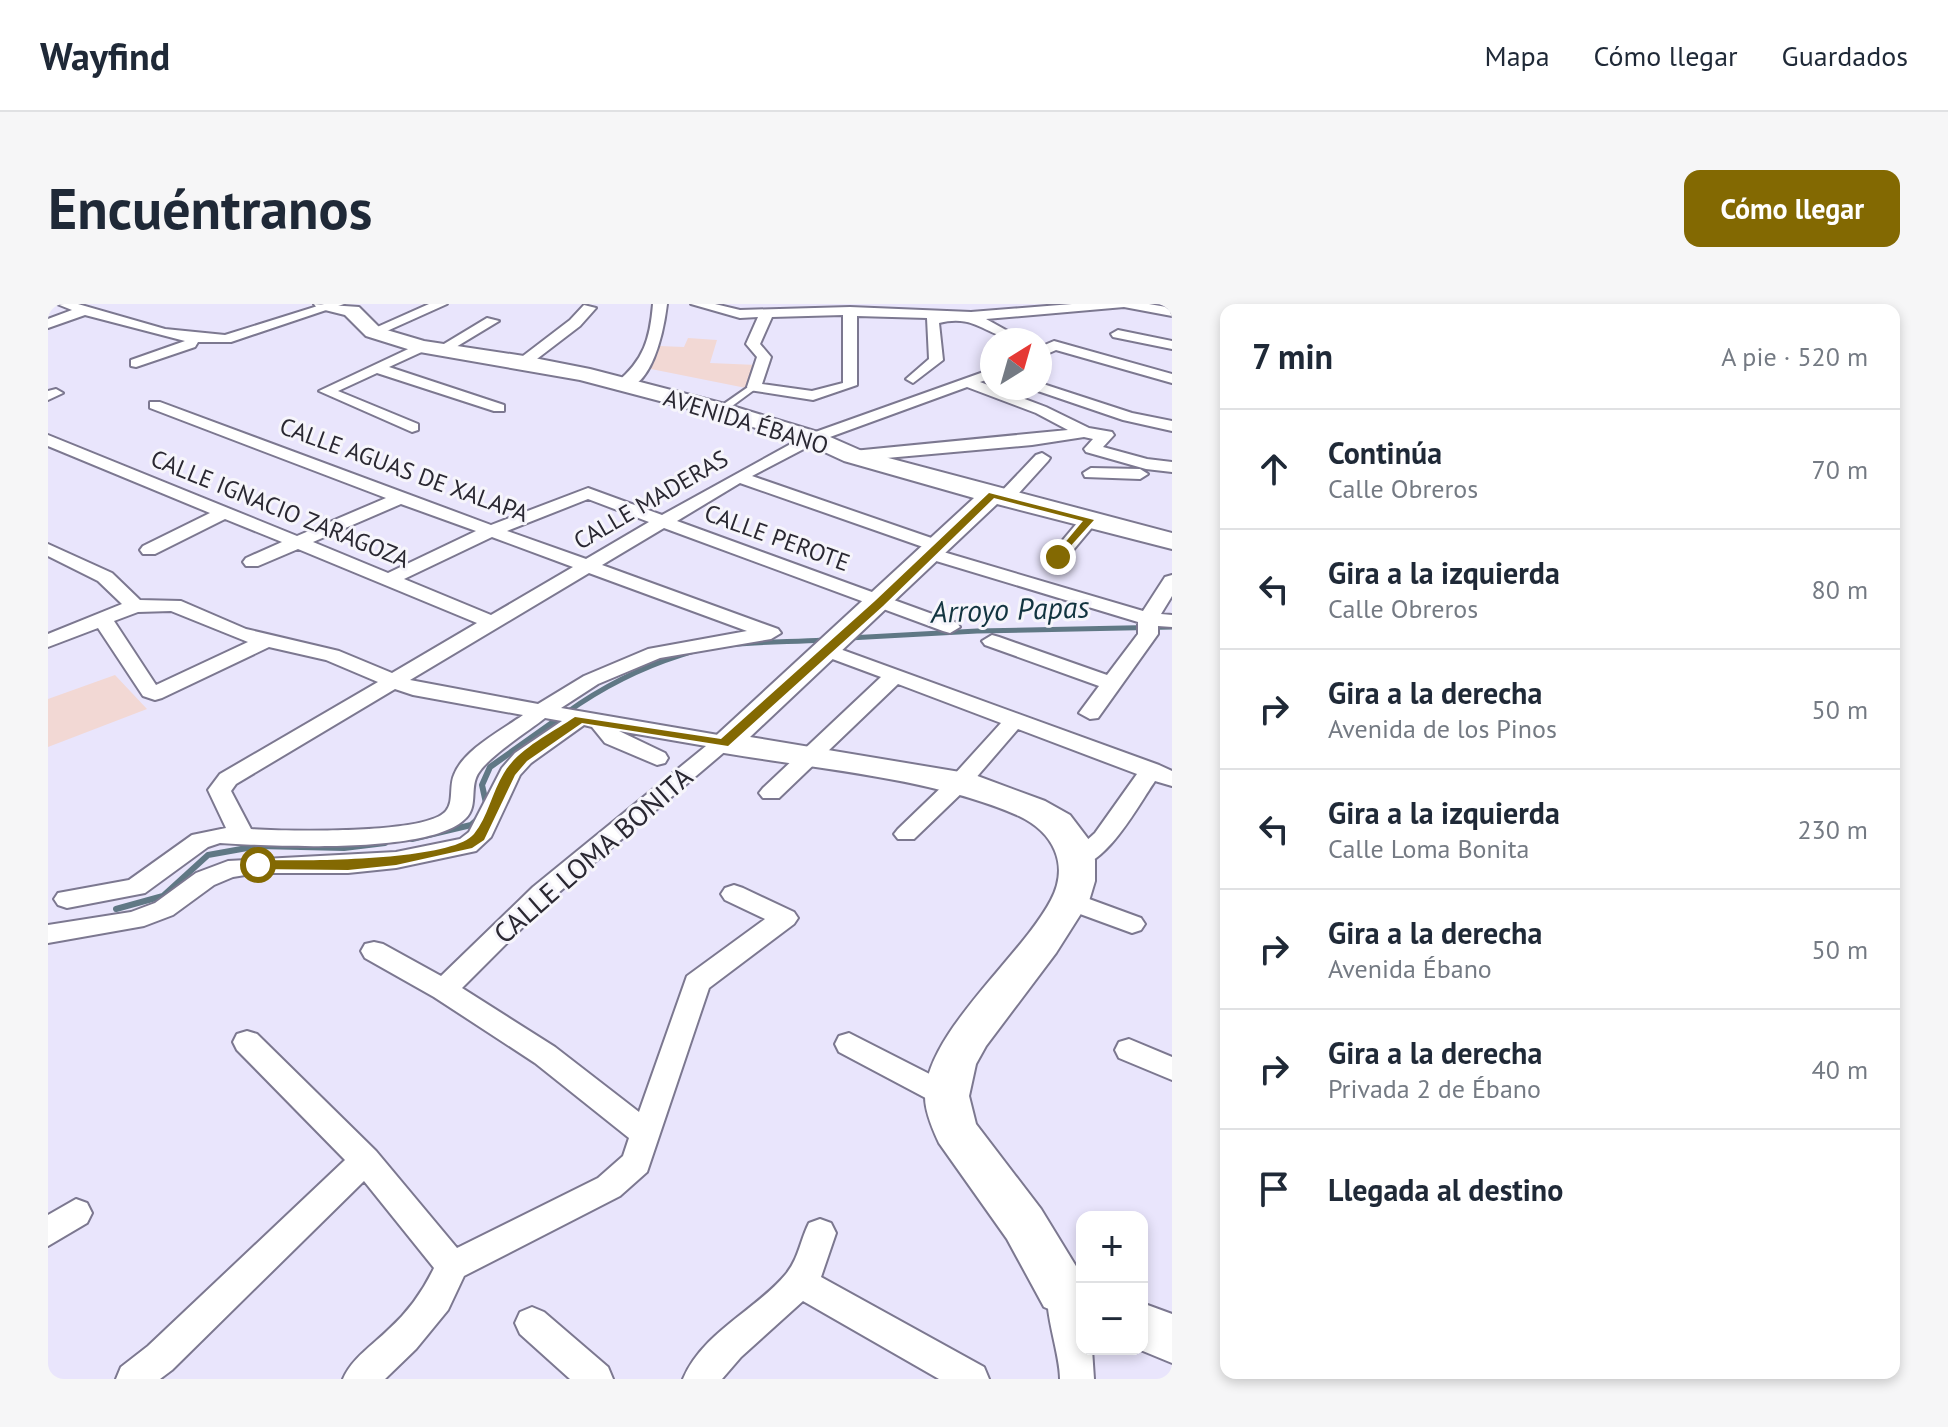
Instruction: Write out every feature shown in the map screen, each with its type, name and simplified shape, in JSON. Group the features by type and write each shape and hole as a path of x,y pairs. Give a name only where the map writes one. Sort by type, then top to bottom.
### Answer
{"street":[{"path":"64,304 195,338 226,339 336,304"},
{"name":"AVENIDA ÉBANO","path":"324,304 336,304 352,311 373,332 431,349 524,362 721,410 813,438 853,456 1172,541"},
{"path":"373,332 440,304"},
{"path":"621,386 644,368 649,360 657,332 660,304"},
{"path":"698,304 740,314 766,315 956,310 994,328"},
{"path":"971,316 1047,307 1124,304 1172,312"},
{"path":"524,362 575,323 589,308"},
{"path":"48,324 85,310"},
{"path":"913,379 936,360 932,321 956,310"},
{"path":"766,315 753,344 764,357 754,387 813,396 850,385 850,311"},
{"path":"412,427 326,391 492,321"},
{"path":"136,363 190,344 201,331 224,323"},
{"path":"1118,334 1172,345"},
{"path":"1052,346 1172,379"},
{"path":"377,368 499,408"},
{"name":"CALLE MADERAS","path":"242,835 219,790 221,785 738,477 813,438 980,378"},
{"path":"969,383 1041,410 1084,432 1105,436"},
{"path":"1052,391 1128,417 1172,426"},
{"name":"CALLE AGUAS DE XALAPA","path":"155,405 771,633 655,653 591,680 567,717"},
{"path":"1128,417 1092,449 1146,464 1172,467"},
{"path":"853,456 1032,440 1084,432"},
{"name":"CALLE IGNACIO ZARAGOZA","path":"48,440 494,623"},
{"path":"998,497 1042,458"},
{"path":"1091,473 1114,471 1172,479"},
{"path":"738,477 1149,625 1172,621"},
{"name":"CALLE PEROTE","path":"493,530 588,493 660,523 950,627"},
{"path":"252,562 403,497"},
{"name":"CALLE LOMA BONITA","path":"444,990 542,893 724,743 879,603 933,549 998,497"},
{"path":"149,550 225,512"},
{"path":"1058,557 1089,520"},
{"path":"388,580 493,530"},
{"path":"48,549 105,577 135,606"},
{"path":"1090,713 1149,625 1172,581"},
{"path":"48,641 135,606 174,605 240,634 332,655 393,683 434,694 960,782 1033,809 1057,823 1071,840 1077,860 1076,881 1070,901 1042,943 970,1036 955,1064 947,1096 955,1130 1072,1296 1077,1379"},
{"path":"103,620 150,692 155,694 267,640"},
{"path":"992,641 1110,683"},
{"path":"826,650 1161,774 1103,839 1077,860"},
{"path":"771,793 894,676"},
{"path":"567,717 657,758"},
{"path":"67,899 136,887 200,841 219,835 313,840 382,835 446,824 460,811 465,775 477,760 567,717"},
{"path":"48,934 135,920 164,909 205,879 228,869 258,865 348,865 396,860 467,845 479,837 516,766 567,717"},
{"path":"906,834 960,782 1014,721"},
{"path":"360,1379 404,1338 436,1299 452,1266 609,1187 636,1163 697,983 785,918 734,894"},
{"path":"1070,901 1132,924"},
{"path":"374,951 444,990 545,1055 646,1134"},
{"path":"247,1042 365,1160 452,1266"},
{"path":"849,1044 947,1096"},
{"path":"1129,1050 1172,1069"},
{"path":"133,1379 160,1358 365,1160"},
{"path":"48,1232 76,1213"},
{"path":"700,1379 729,1346 801,1283 817,1256 820,1233"},
{"path":"801,1283 972,1379"},
{"path":"532,1323 596,1379"},
{"path":"1148,1329 1172,1339"}],"lane":[{"path":"721,410 754,387"}],"shaded area":[{"path":"688,338 717,340 710,363 757,365 746,388 651,369 659,346 684,347"},
{"path":"115,675 147,709 48,747 48,699"}],"waterway":[{"name":"Arroyo Papas","path":"849,638 977,631 1172,627"},
{"name":"Arroyo Papas","path":"569,711 636,672 698,650 733,644 823,640"},
{"name":"Arroyo Papas","path":"486,803 482,785 490,767 569,711"},
{"name":"Arroyo Papas","path":"412,839 471,825 480,817"},
{"name":"Arroyo Papas","path":"116,909 163,896 208,855 258,846 344,848 385,843"}],"route":[{"path":"258,865 348,865 396,860 467,845 479,837 510,773 523,758 579,719 724,743 879,603 992,495 1089,520 1058,557"}]}
